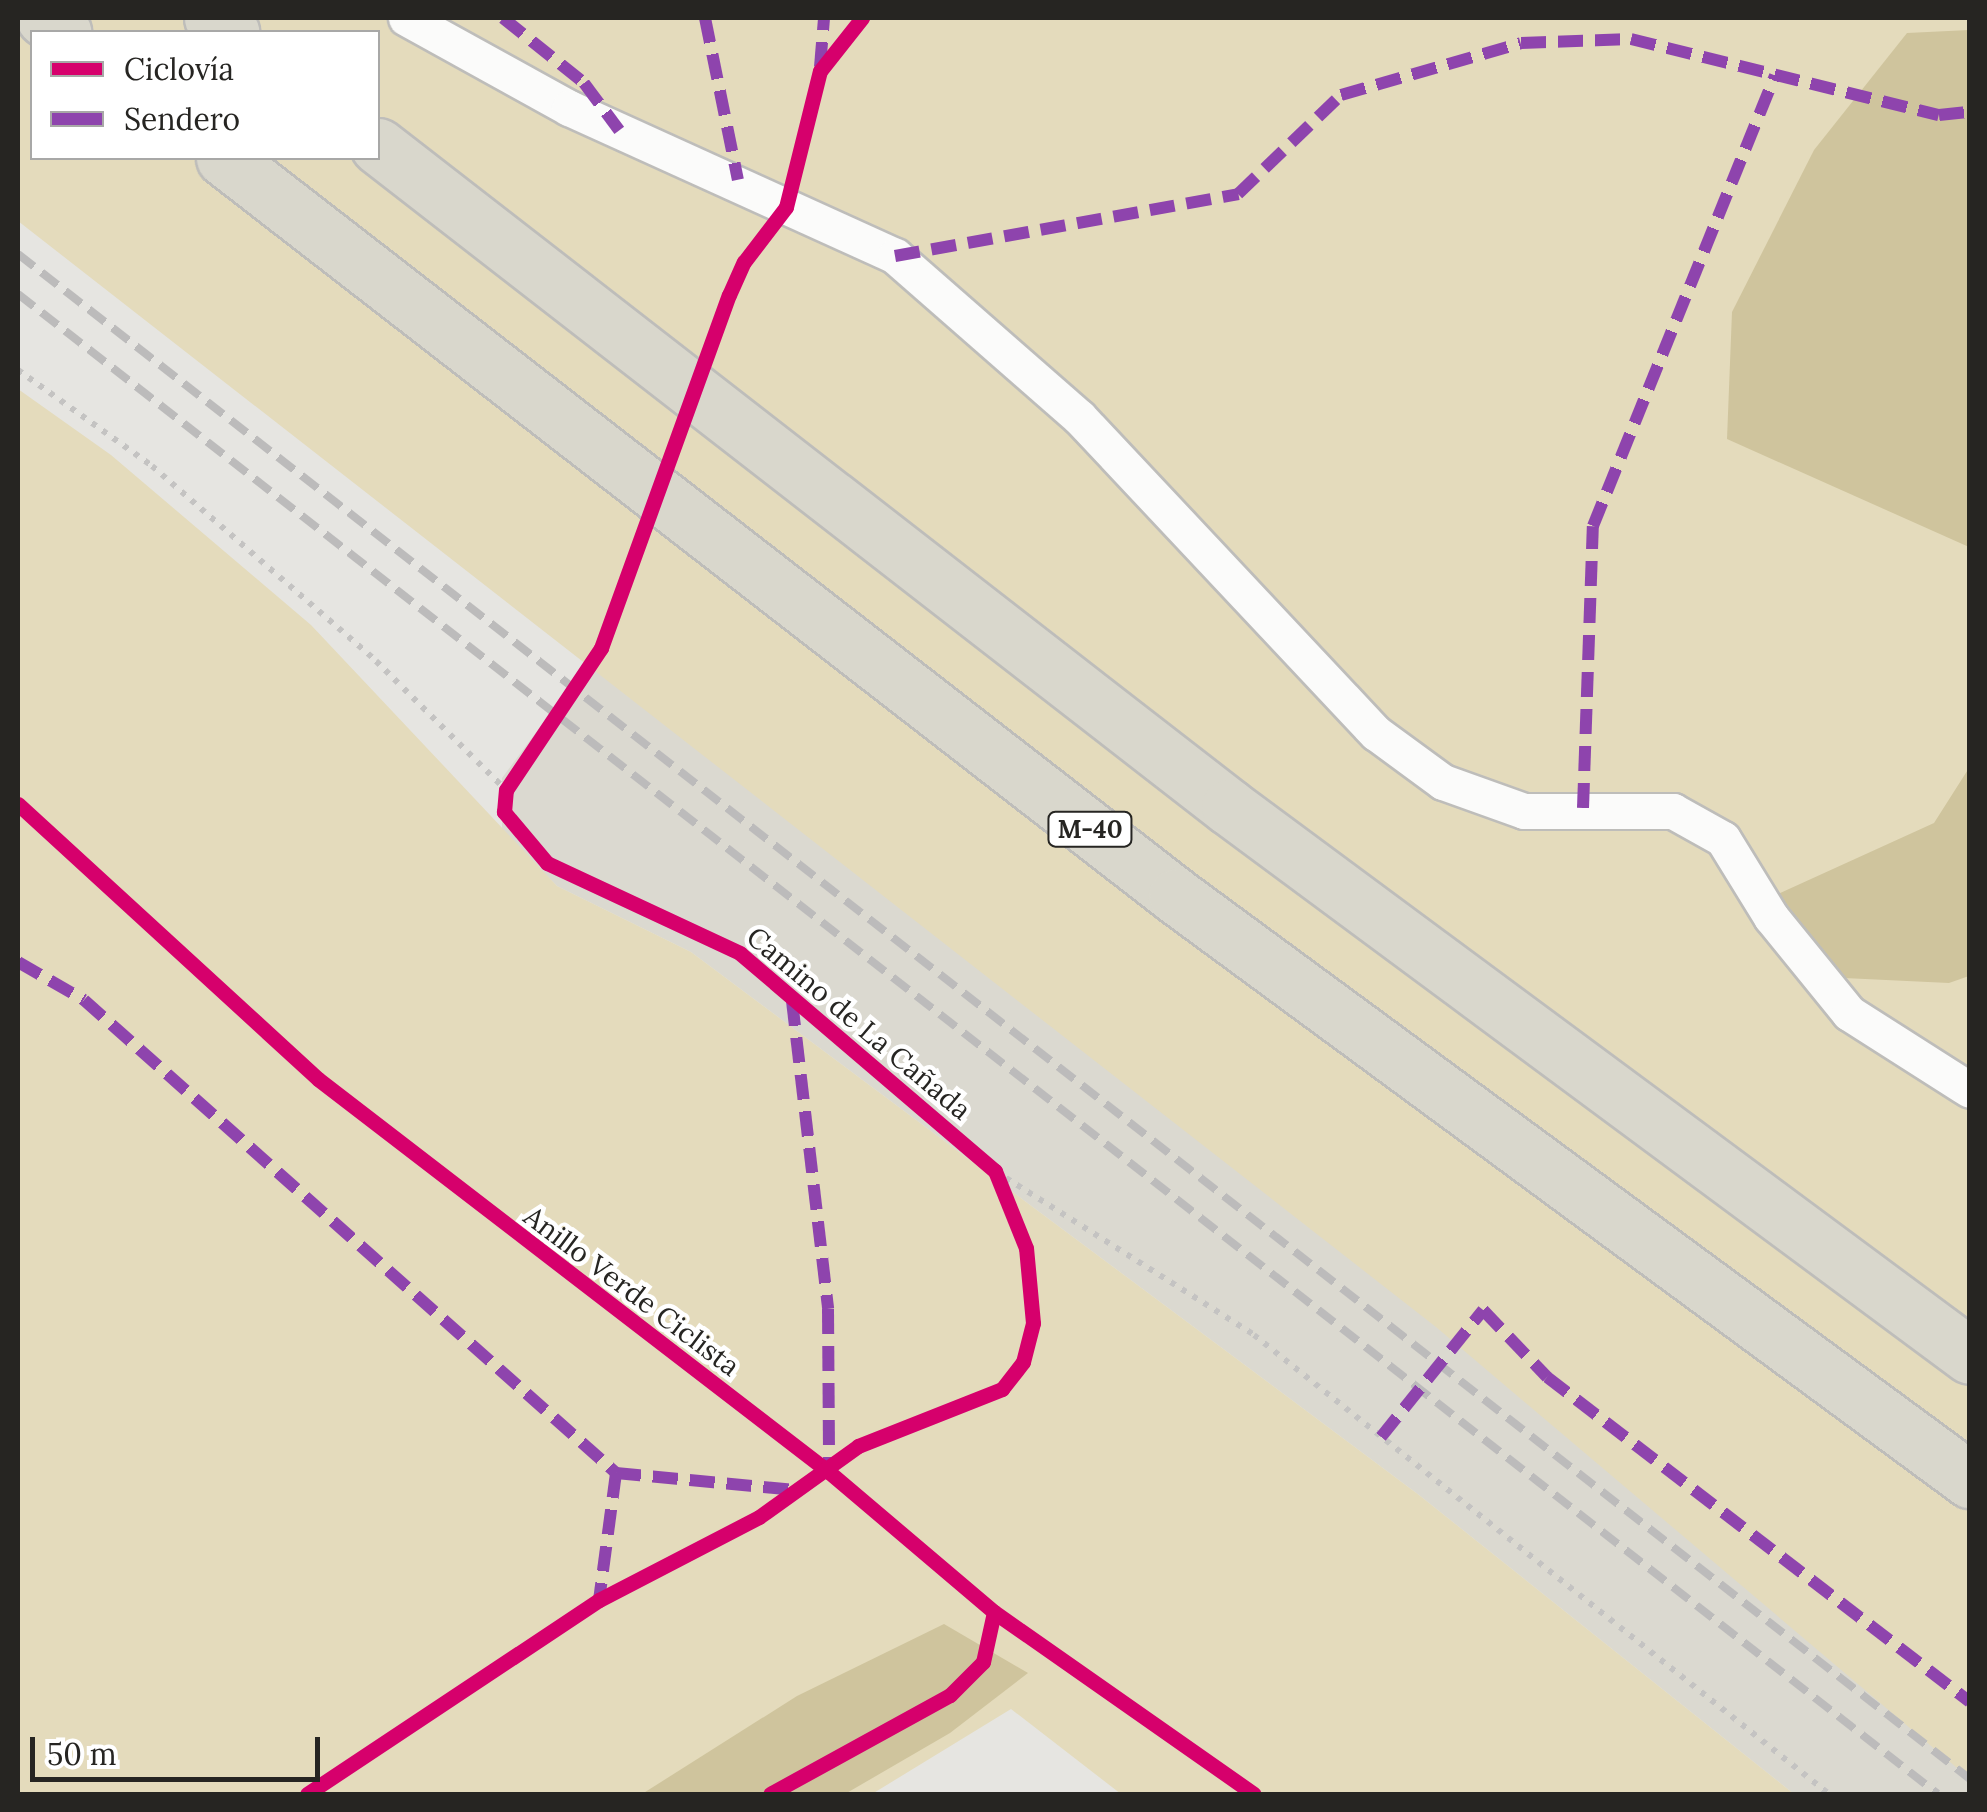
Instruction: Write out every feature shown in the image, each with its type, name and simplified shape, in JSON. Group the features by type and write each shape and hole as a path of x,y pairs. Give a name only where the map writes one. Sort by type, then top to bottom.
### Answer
{"highway":[{"path":"380,148 1229,807 1970,1356"},
{"name":"M-40","path":"227,160 1176,896 1970,1480"}],"street":[{"path":"406,18 568,108 895,256 1080,417 1376,733 1444,782 1524,811 1672,810 1723,839 1770,917 1848,1013 1970,1090"}],"shaded area":[{"path":"18,18 1969,18 1969,1778 1436,1327 18,221"},
{"path":"1970,30 1969,547 1727,439 1732,312 1814,150 1907,33"},
{"path":"18,389 111,455 311,625 557,886 691,952 1419,1495 1794,1794 1121,1794 1011,1709 872,1794 18,1794"},
{"path":"602,644 1969,1641 1969,1794 1794,1794 1419,1495 691,952 557,886 502,830 502,778"},
{"path":"1969,768 1969,976 1949,983 1823,977 1769,898 1934,823"},
{"path":"944,1624 1028,1673 950,1733 845,1794 642,1794 797,1696"}],"railway":[{"path":"18,254 1970,1779"},
{"path":"18,294 1938,1794"}],"marked path":[{"path":"503,18 584,83 619,130"},
{"path":"705,18 738,180"},
{"path":"820,67 824,18"},
{"path":"895,256 1238,194 1341,95 1521,43 1631,39 1939,115 1970,112"},
{"path":"1583,808 1593,526 1775,75"},
{"path":"18,962 84,1000 616,1473 599,1600"},
{"path":"792,1001 828,1309 829,1469"},
{"path":"1381,1437 1483,1310 1547,1377 1970,1702"},
{"path":"616,1473 795,1490"}],"cycle path":[{"name":"Camino de La Cañada","path":"307,1794 599,1600 759,1517 858,1446 1002,1389 1023,1362 1033,1323 1026,1248 995,1171 740,953 547,863 504,812 506,790 601,648 729,295 744,262 786,207 820,71 862,18"},
{"name":"Anillo Verde Ciclista","path":"18,804 318,1079 829,1472 994,1612 983,1662 950,1695 770,1794"},
{"path":"994,1612 1254,1794"}]}
